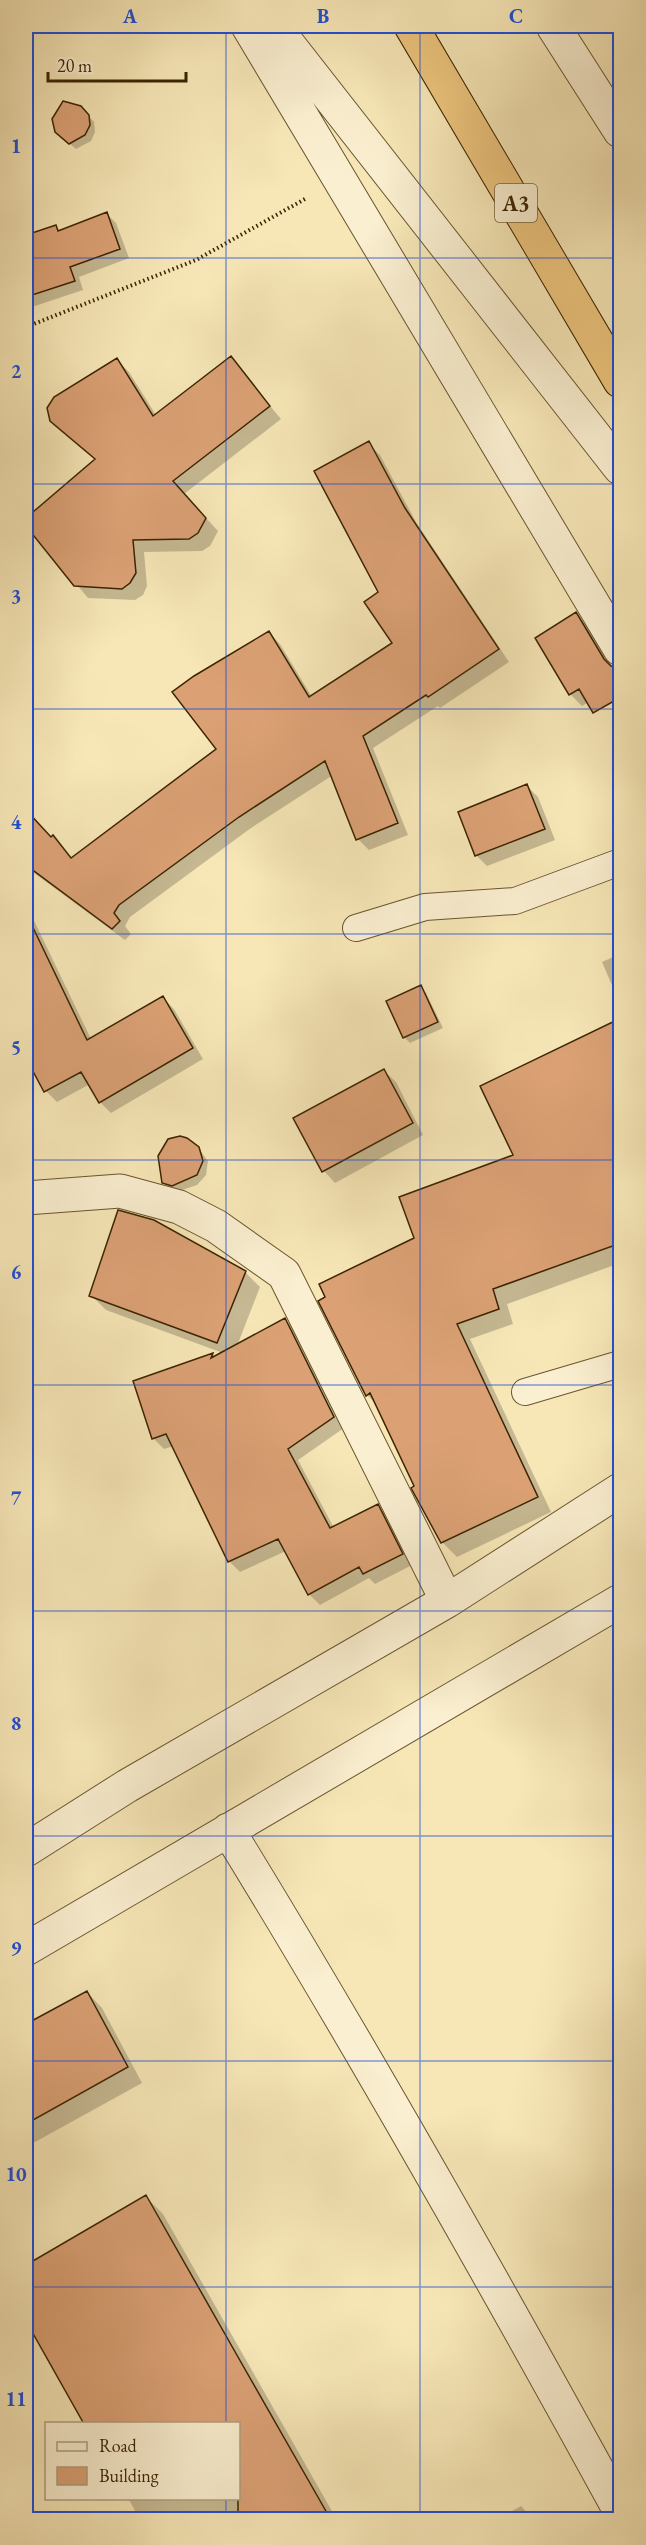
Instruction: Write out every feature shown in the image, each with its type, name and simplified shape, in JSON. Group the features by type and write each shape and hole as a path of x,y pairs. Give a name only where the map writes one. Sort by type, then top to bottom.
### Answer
{"highway":[{"name":"A3","path":"411,26 621,381"}],"street":[{"path":"248,26 621,649"},
{"path":"274,26 621,468"},
{"path":"553,26 621,131"},
{"path":"26,1198 120,1191 179,1207 216,1226 284,1274 447,1601"},
{"path":"26,1850 128,1785 447,1601 621,1490"},
{"path":"26,1949 621,1601"},
{"path":"228,1830 328,1994 621,2511"}],"lane":[{"path":"356,928 425,908 515,901 621,862"},
{"path":"525,1392 621,1364"}],"path":[{"path":"26,327 196,260 340,180"}],"building":[{"path":"63,101 81,106 89,115 90,125 85,135 69,144 55,132 52,119"},
{"path":"107,212 120,249 70,267 75,281 26,297 26,235 56,225 58,231"},
{"path":"231,356 270,406 173,481 206,518 198,533 189,539 133,540 136,573 130,583 122,589 74,586 26,526 26,518 95,459 50,421 47,408 54,397 117,358 153,416"},
{"path":"369,441 405,508 499,649 428,697 426,695 363,736 398,823 356,840 325,761 239,817 119,905 114,913 120,921 112,929 26,865 26,810 51,837 53,835 71,858 216,749 172,692 194,676 269,631 309,697 392,643 364,602 378,592 314,471"},
{"path":"576,612 604,659 611,666 621,668 621,697 593,713 579,689 569,695 535,638"},
{"path":"527,784 545,829 475,856 458,812"},
{"path":"26,913 87,1040 163,996 193,1048 99,1103 81,1072 44,1092 26,1058"},
{"path":"421,985 438,1022 403,1038 386,1001"},
{"path":"621,1018 621,1243 493,1289 499,1309 457,1324 538,1497 441,1543 411,1488 414,1486 370,1393 366,1396 318,1301 325,1297 319,1284 414,1238 399,1197 513,1155 480,1086"},
{"path":"384,1069 413,1123 322,1172 293,1118"},
{"path":"180,1136 199,1147 203,1161 197,1175 172,1186 162,1183 158,1156 168,1139"},
{"path":"118,1210 154,1220 246,1271 217,1343 89,1296"},
{"path":"285,1318 334,1417 288,1449 330,1528 378,1504 403,1554 363,1574 359,1567 308,1595 278,1539 228,1562 166,1434 152,1439 133,1381 213,1353 211,1358"},
{"path":"87,1991 128,2067 26,2124 26,2024"},
{"path":"146,2195 331,2520 238,2520 240,2422 83,2422 26,2321 26,2265"}]}
